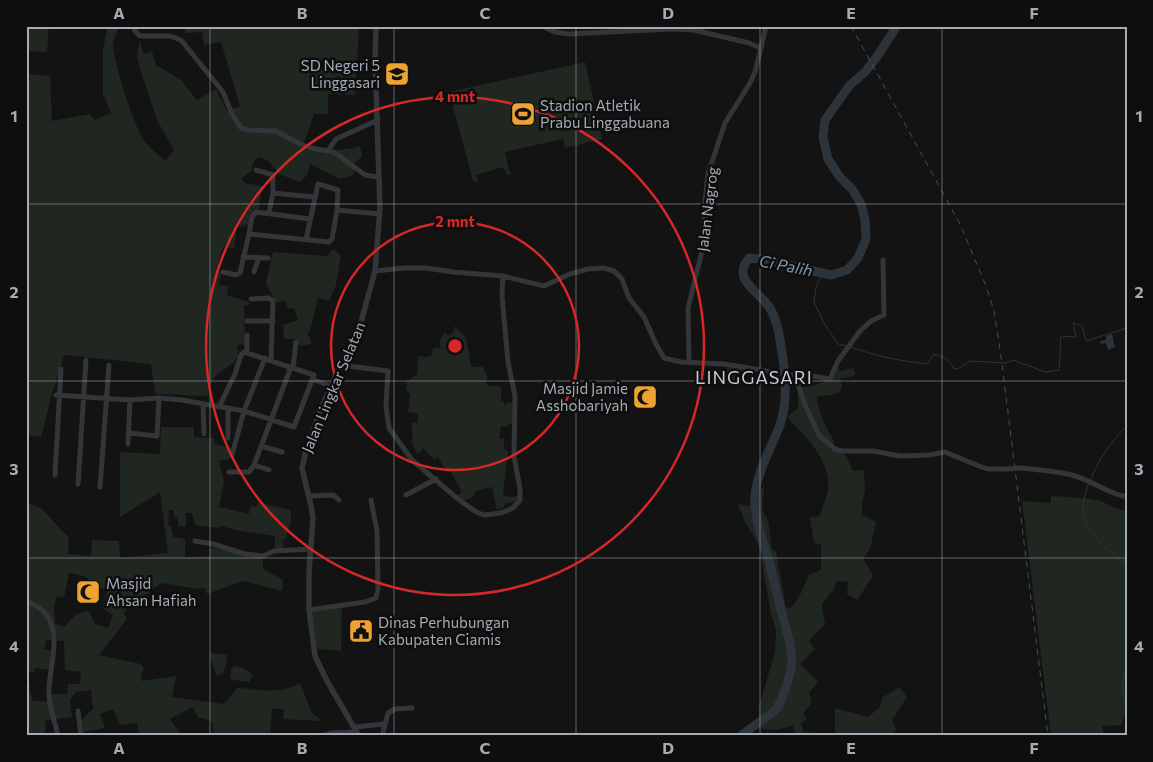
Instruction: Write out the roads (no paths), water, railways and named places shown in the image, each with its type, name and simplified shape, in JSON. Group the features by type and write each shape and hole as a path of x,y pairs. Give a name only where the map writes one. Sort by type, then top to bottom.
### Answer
{"street":[{"path":"134,26 140,36 170,36 181,40 223,92 232,114 242,128 276,131 311,148 334,152 365,175 378,177"},
{"name":"Jalan Lingkar Selatan","path":"357,732 326,679 316,656 309,610 313,518 303,474 304,457 331,386 360,326 374,271 380,214 375,60 376,26"},
{"path":"542,26 555,32 569,34 637,29 694,30 749,43 761,48"},
{"name":"Jalan Nagrog","path":"689,363 688,308 703,248 708,174 725,123 755,72 766,26"},
{"path":"328,151 336,139 378,120"},
{"path":"256,170 274,175 269,213"},
{"path":"249,234 306,240 330,242 337,210 338,190 318,184 306,240"},
{"path":"273,193 314,197"},
{"path":"337,210 380,214"},
{"path":"223,272 239,274 255,212 310,219"},
{"path":"243,257 268,258"},
{"path":"254,272 258,257"},
{"path":"374,271 426,268 503,276 544,286 570,274 588,269 604,268 614,271 622,279 629,298 644,317 664,358 689,363 724,364 793,376 795,373 831,378 838,361 850,344 866,326 885,314 883,260"},
{"path":"340,365 388,371 386,406 389,428 412,460 458,499 476,512 484,515 501,513 513,508 520,500 520,489 514,456 515,396 508,362 502,296 503,276"},
{"path":"251,299 272,299 271,360"},
{"path":"247,321 273,321"},
{"path":"247,335 247,352"},
{"path":"229,472 249,472 254,465 292,368 296,342"},
{"path":"58,395 130,400 159,398 220,405 272,419 292,427 296,425 314,375 247,352 240,355 220,405"},
{"path":"232,455 244,411 265,358"},
{"path":"78,484 86,360"},
{"path":"100,487 109,365"},
{"path":"55,475 58,395 61,369"},
{"path":"793,376 819,435 835,449 842,452 873,451 900,456 929,455 945,452 988,469 1021,468 1070,475 1108,492 1127,497"},
{"path":"312,379 331,386"},
{"path":"129,433 157,436 159,398"},
{"path":"128,444 130,400"},
{"path":"203,404 204,434"},
{"path":"228,408 228,438"},
{"path":"261,446 282,452"},
{"path":"254,465 269,470"},
{"path":"406,495 436,479"},
{"path":"309,496 333,495 339,500"},
{"path":"309,610 365,602 376,598 378,590 377,534 371,500"},
{"path":"195,541 213,544 245,554 263,556 274,550 311,550"},
{"path":"26,601 42,609 48,616 52,627 54,654 49,692 58,736"},
{"path":"382,736 389,712 395,709 412,708"},
{"path":"78,711 81,736"},
{"path":"322,736 332,733 357,732 384,724"}],"waterway":[{"name":"Ci Palih","path":"741,736 777,708 786,686 792,662 790,642 759,527 755,504 758,479 783,416 786,389 784,371 777,326 773,315 766,303 745,280 744,266 749,258 831,275 847,270 858,258 866,239 865,220 861,204 852,189 839,176 828,159 823,137 825,120 849,86 866,71 897,26"},
{"path":"822,273 816,288 814,302 824,323 838,344 846,346"},
{"path":"850,347 888,358 927,364 934,354 946,359 953,368 958,369 970,361 1006,363 1013,360 1045,372 1059,370 1061,336 1076,337 1073,323 1082,326 1086,341 1127,328"},
{"path":"1091,479 1106,451 1127,426"},
{"path":"1089,483 1083,502 1084,519 1087,526 1098,540 1127,565"},
{"path":"1127,668 1122,686 1127,703"}],"railway":[{"path":"851,26 960,224 986,286 994,311 1048,736"}],"place":[{"name":"SD Negeri 5 Linggasari","path":"397,74"},
{"name":"Stadion Atletik Prabu Linggabuana","path":"523,114"},
{"name":"Masjid Jamie Asshobariyah","path":"645,397"},
{"name":"Masjid Ahsan Hafiah","path":"88,592"},
{"name":"Dinas Perhubungan Kabupaten Ciamis","path":"361,631"}],"district":[{"name":"LINGGASARI","path":"754,377"}]}
